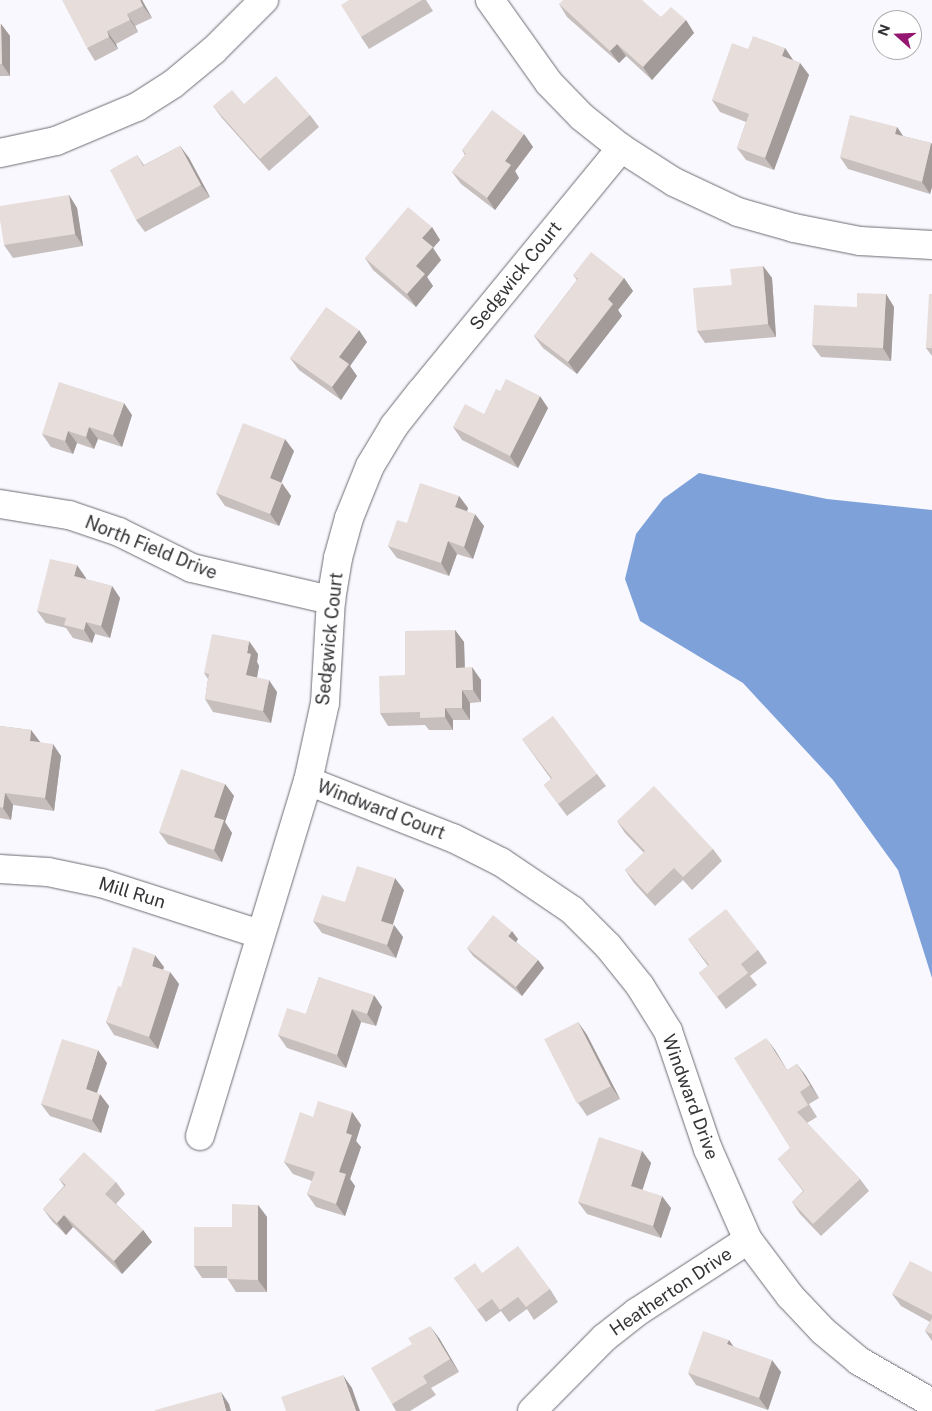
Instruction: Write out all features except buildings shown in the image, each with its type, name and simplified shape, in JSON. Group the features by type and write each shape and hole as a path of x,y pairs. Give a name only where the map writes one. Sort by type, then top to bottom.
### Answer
{"street":[{"path":"0,153 56,141 103,124 137,107 173,84 207,55 264,0"},
{"path":"490,0 549,83 582,117 622,148 674,182 738,212 794,228 860,241 932,245"},
{"name":"Sedgwick Court","path":"200,1136 308,781 325,703 331,600 349,518 370,466 394,426 622,148"},
{"name":"North Field Drive","path":"0,504 69,515 119,532 192,568 331,600"},
{"name":"Windward Court","path":"308,781 454,838"},
{"name":"Windward Drive","path":"454,838 501,862 572,910 608,946 640,986 668,1031 711,1158 748,1240 790,1296 823,1331 859,1361 932,1403"},
{"name":"Mill Run","path":"0,869 48,872 101,882 260,934"},
{"name":"Heatherton Drive","path":"532,1411 604,1338 630,1317 748,1240"}],"water":[{"path":"699,473 827,499 932,510 932,978 898,870 833,780 743,683 640,621 625,579 636,534 663,499"}]}
